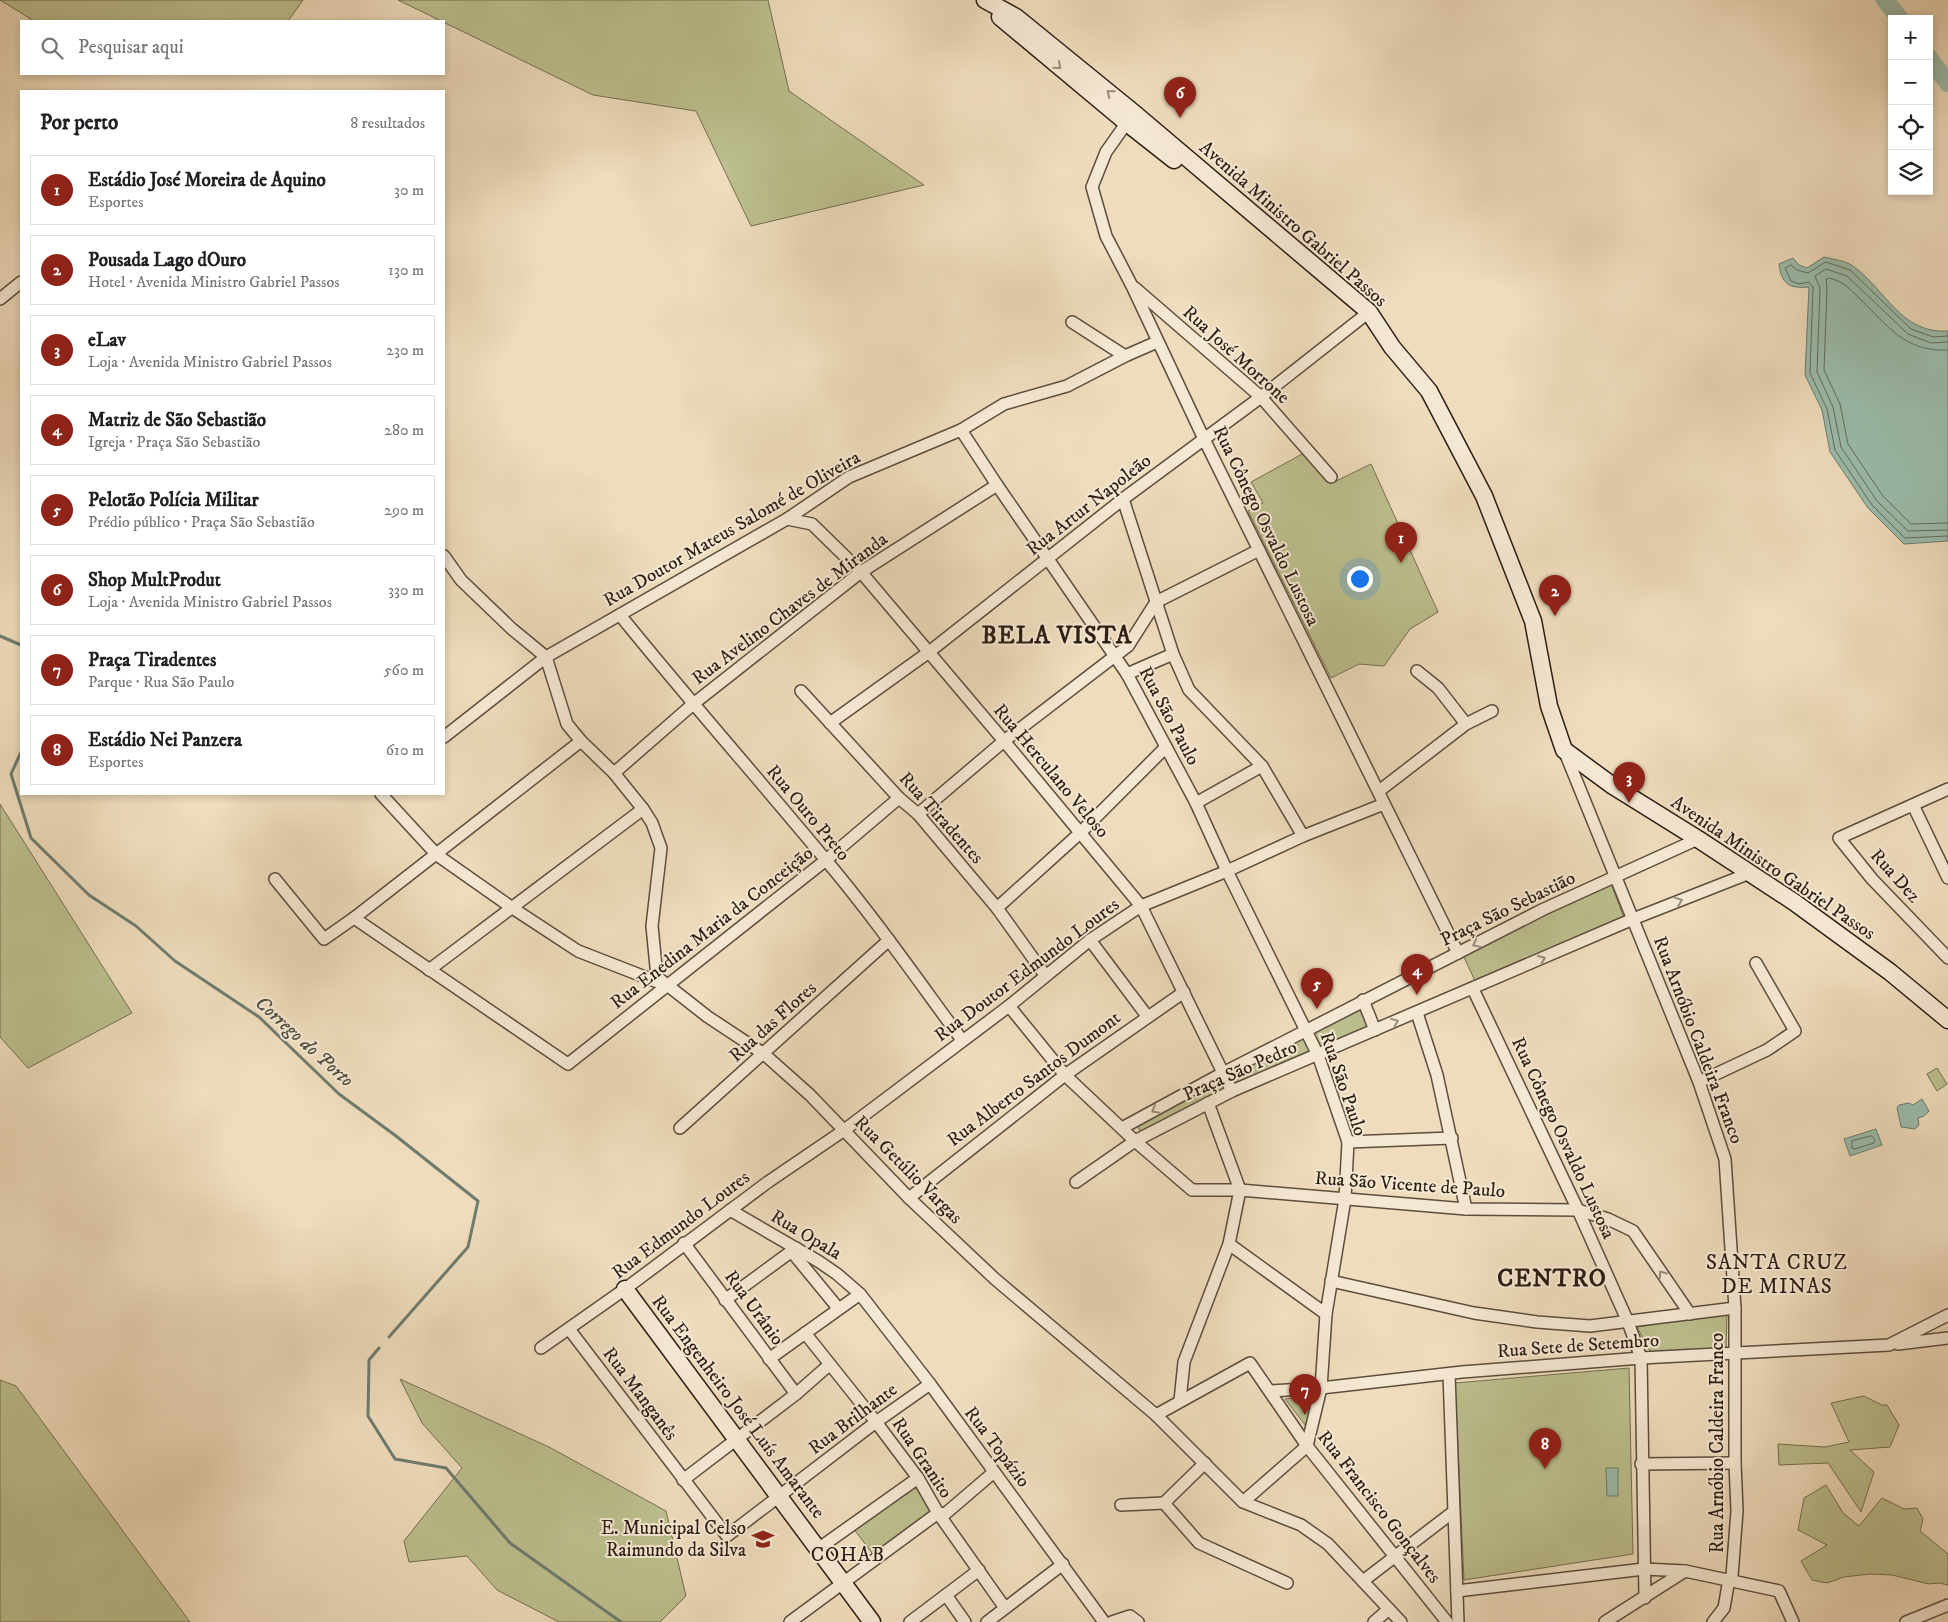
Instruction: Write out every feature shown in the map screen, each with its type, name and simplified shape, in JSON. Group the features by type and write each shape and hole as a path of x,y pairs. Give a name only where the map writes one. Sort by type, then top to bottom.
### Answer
{"main road":[{"name":"Avenida Ministro Gabriel Passos","path":"983,0 1016,17 1130,118 1365,314 1429,391 1484,496 1533,620 1549,706 1564,750 1613,786 1750,873 1890,972 1948,1020"},
{"name":"Rua Engenheiro José Luís Amarante","path":"625,1289 872,1622"}],"street":[{"name":"Rua Cônego Osvaldo Lustosa","path":"1130,118 1106,152 1092,187 1106,236 1458,953"},
{"path":"0,299 20,283"},
{"name":"Rua José Morrone","path":"1132,286 1261,397 1331,477"},
{"name":"Rua Artur Napoleão","path":"830,723 929,652 1123,499 1261,397 1365,314"},
{"path":"1072,322 1125,356"},
{"name":"Rua Doutor Mateus Salomé de Oliveira","path":"445,736 546,657 787,519 849,477 961,430 1004,404 1067,386 1157,342"},
{"name":"Rua São Paulo","path":"961,430 996,485 1127,674 1196,803 1227,871 1318,1055 1348,1142 1345,1199 1326,1314 1320,1388 1307,1446"},
{"name":"Rua Avelino Chaves de Miranda","path":"614,773 692,704 860,572 996,485"},
{"path":"1123,499 1173,654 1189,690 1262,766 1303,836"},
{"name":"Rua Herculano Veloso","path":"787,519 812,524 860,572 1004,740 1141,906 1232,1092"},
{"path":"918,814 1004,740 1128,646 1156,602 1259,550"},
{"path":"445,557 461,580 512,629 546,657"},
{"name":"Rua Ouro Preto","path":"620,615 692,704 826,860 889,940 962,1040"},
{"path":"1127,674 1173,654"},
{"name":"Rua Getúlio Vargas","path":"546,657 567,724 614,773 643,808 652,823 661,848 652,926 657,977 708,1017 764,1054 810,1095 908,1198 996,1280 1156,1415 1243,1502 1301,1525 1328,1544 1401,1622"},
{"path":"1416,671 1438,688 1466,724"},
{"name":"Rua Tiradentes","path":"801,691 899,798 918,814 997,908 1045,975"},
{"path":"1379,791 1466,724 1492,711"},
{"path":"275,879 324,939 437,855 581,740"},
{"path":"997,908 1080,833 1166,747"},
{"name":"Rua Arnóbio Caldeira Franco","path":"1564,750 1699,1082 1725,1159 1735,1308 1735,1463 1737,1511 1732,1576 1729,1579 1724,1608 1713,1622"},
{"path":"1196,803 1262,766"},
{"path":"1948,789 1913,805 1948,878"},
{"path":"382,795 437,855 511,907 578,950 667,985"},
{"name":"Rua Enedina Maria da Conceição","path":"430,970 568,1064 826,860 899,798"},
{"name":"Rua Doutor Edmundo Loures","path":"843,1131 1009,1006 1090,940 1141,906 1227,871 1303,836 1384,804"},
{"name":"Rua Dez","path":"1913,805 1838,838 1872,879 1948,958"},
{"path":"354,918 430,970 643,808"},
{"name":"Praça São Sebastião","path":"1122,1128 1222,1073 1544,909 1698,839"},
{"path":"1466,1209 1437,1075 1417,1013 1633,919 1750,873"},
{"name":"Rua das Flores","path":"680,1128 889,940"},
{"path":"1090,940 1147,1016"},
{"path":"1699,1082 1767,1050 1795,1031 1756,963"},
{"name":"Rua Cônego Osvaldo Lustosa","path":"1473,989 1578,1210 1628,1322 1640,1358 1645,1598"},
{"name":"Rua Alberto Santos Dumont","path":"908,1198 1065,1075 1184,992"},
{"path":"1363,1000 1376,1030"},
{"name":"Rua São Vicente de Paulo","path":"1009,1006 1065,1075 1192,1190 1240,1190 1466,1209 1578,1210 1608,1219 1633,1231 1690,1314"},
{"name":"Praça São Pedro","path":"1076,1182 1135,1140 1208,1103 1417,1013"},
{"path":"1156,1415 1180,1401 1184,1362 1229,1244 1240,1190 1208,1103"},
{"name":"Rua Edmundo Loures","path":"541,1348 625,1289 768,1182 843,1131"},
{"path":"1348,1142 1452,1138"},
{"name":"Rua Opala","path":"730,1210 837,1274 860,1294"},
{"name":"Rua Urânio","path":"684,1243 796,1394"},
{"path":"1229,1244 1326,1314"},
{"path":"725,1300 794,1250 838,1308"},
{"path":"1331,1281 1474,1313 1519,1320 1590,1326 1735,1308"},
{"path":"769,1359 860,1294"},
{"name":"Rua Topázio","path":"860,1294 930,1384 1104,1622"},
{"name":"Rua Sete de Setembro","path":"1889,1345 1948,1315"},
{"name":"Rua Manganês","path":"569,1329 727,1536"},
{"name":"Rua Granito","path":"805,1333 918,1478 938,1513 1005,1608"},
{"name":"Rua Sete de Setembro","path":"1270,1391 1640,1358 1889,1345 1948,1338"},
{"name":"Rua Francisco Gonçalves","path":"1180,1401 1250,1363 1307,1446 1447,1622"},
{"path":"683,1480 796,1394 829,1365"},
{"path":"1449,1374 1458,1622"},
{"name":"Rua Brilhante","path":"727,1536 876,1422 930,1384"},
{"path":"1243,1502 1307,1446"},
{"path":"1122,1505 1164,1503 1205,1463"},
{"path":"1641,1464 1735,1463"},
{"path":"790,1622 938,1513 944,1514 994,1472"},
{"path":"818,1549 918,1478"},
{"path":"1164,1503 1198,1543 1288,1583"},
{"path":"1363,1581 1453,1512"},
{"path":"987,1622 1063,1564"},
{"path":"1457,1591 1644,1569 1685,1571 1779,1590 1793,1622"},
{"path":"910,1622 979,1570"},
{"path":"1606,1622 1685,1571"},
{"path":"946,1595 965,1622"},
{"path":"1906,1622 1948,1605"},
{"path":"1374,1622 1389,1608"},
{"path":"1112,1622 1134,1619"}],"green space":[{"path":"0,0 303,0 289,20 32,20"},
{"path":"398,0 768,0 789,91 924,185 751,226 696,111 593,95 445,23 445,20 439,20"},
{"path":"1304,453 1332,483 1371,464 1438,612 1410,629 1384,666 1359,664 1331,678 1248,511 1263,503 1251,482"},
{"path":"0,804 132,1013 28,1068 0,1037"},
{"path":"1610,881 1624,918 1475,981 1463,955"},
{"path":"1362,1009 1370,1028 1321,1048 1313,1032"},
{"path":"1303,1037 1311,1054 1235,1088 1228,1073"},
{"path":"1937,1068 1947,1084 1937,1091 1927,1074"},
{"path":"1221,1078 1228,1091 1142,1134 1136,1124"},
{"path":"1727,1313 1726,1351 1651,1353 1637,1327"},
{"path":"1629,1368 1633,1554 1464,1580 1455,1383"},
{"path":"400,1379 549,1447 666,1511 686,1596 660,1622 559,1622 497,1590 467,1556 409,1562 404,1541 462,1468 422,1423"},
{"path":"0,1380 16,1386 190,1622 0,1622"},
{"path":"1315,1396 1309,1430 1285,1399"},
{"path":"1864,1396 1882,1405 1887,1405 1899,1425 1890,1447 1850,1450 1874,1472 1861,1512 1828,1463 1779,1465 1778,1444 1825,1447 1849,1442 1831,1403"},
{"path":"912,1483 934,1512 875,1557 853,1528"},
{"path":"1826,1485 1843,1513 1859,1526 1882,1498 1904,1509 1917,1508 1923,1519 1920,1531 1948,1554 1948,1585 1939,1583 1929,1584 1892,1575 1870,1574 1844,1577 1827,1583 1812,1580 1801,1561 1827,1545 1798,1530 1804,1498"}],"water":[{"path":"1824,257 1843,261 1853,266 1896,309 1918,326 1932,330 1948,331 1948,541 1904,544 1868,508 1830,452 1822,410 1805,375 1809,287 1792,286 1784,281 1779,264 1793,258 1799,265 1807,268"},
{"path":"1922,1099 1929,1111 1924,1116 1918,1118 1919,1125 1915,1129 1901,1127 1897,1108 1899,1105 1909,1103 1913,1105"},
{"path":"1876,1129 1882,1145 1850,1156 1844,1139"},
{"path":"1606,1468 1618,1468 1618,1496 1607,1496"}],"waterway":[{"path":"1885,0 1897,15"},
{"path":"1931,60 1948,83"},
{"name":"Corrego do Porto","path":"0,636 20,645"},
{"name":"Corrego do Porto","path":"20,754 11,774 31,838 89,895 136,926 175,961 259,1017 339,1094 478,1201 468,1247 389,1337"},
{"name":"Corrego do Porto","path":"379,1348 369,1360 368,1416 395,1459 446,1468 510,1543 621,1622"}],"place":[{"name":"Shop MultProdut","path":"1180,118"},
{"name":"Estádio José Moreira de Aquino","path":"1401,563"},
{"name":"Pousada Lago dOuro","path":"1555,616"},
{"name":"eLav","path":"1629,803"},
{"name":"Matriz de São Sebastião","path":"1417,995"},
{"name":"Pelotão Polícia Militar","path":"1317,1009"},
{"name":"Praça Tiradentes","path":"1305,1415"},
{"name":"Estádio Nei Panzera","path":"1545,1469"},
{"name":"E. Municipal Celso Raimundo da Silva","path":"763,1539"}],"district":[{"name":"BELA VISTA","path":"1057,636"},
{"name":"SANTA CRUZ DE MINAS","path":"1777,1275"},
{"name":"CENTRO","path":"1552,1279"},
{"name":"COHAB","path":"848,1555"}]}
